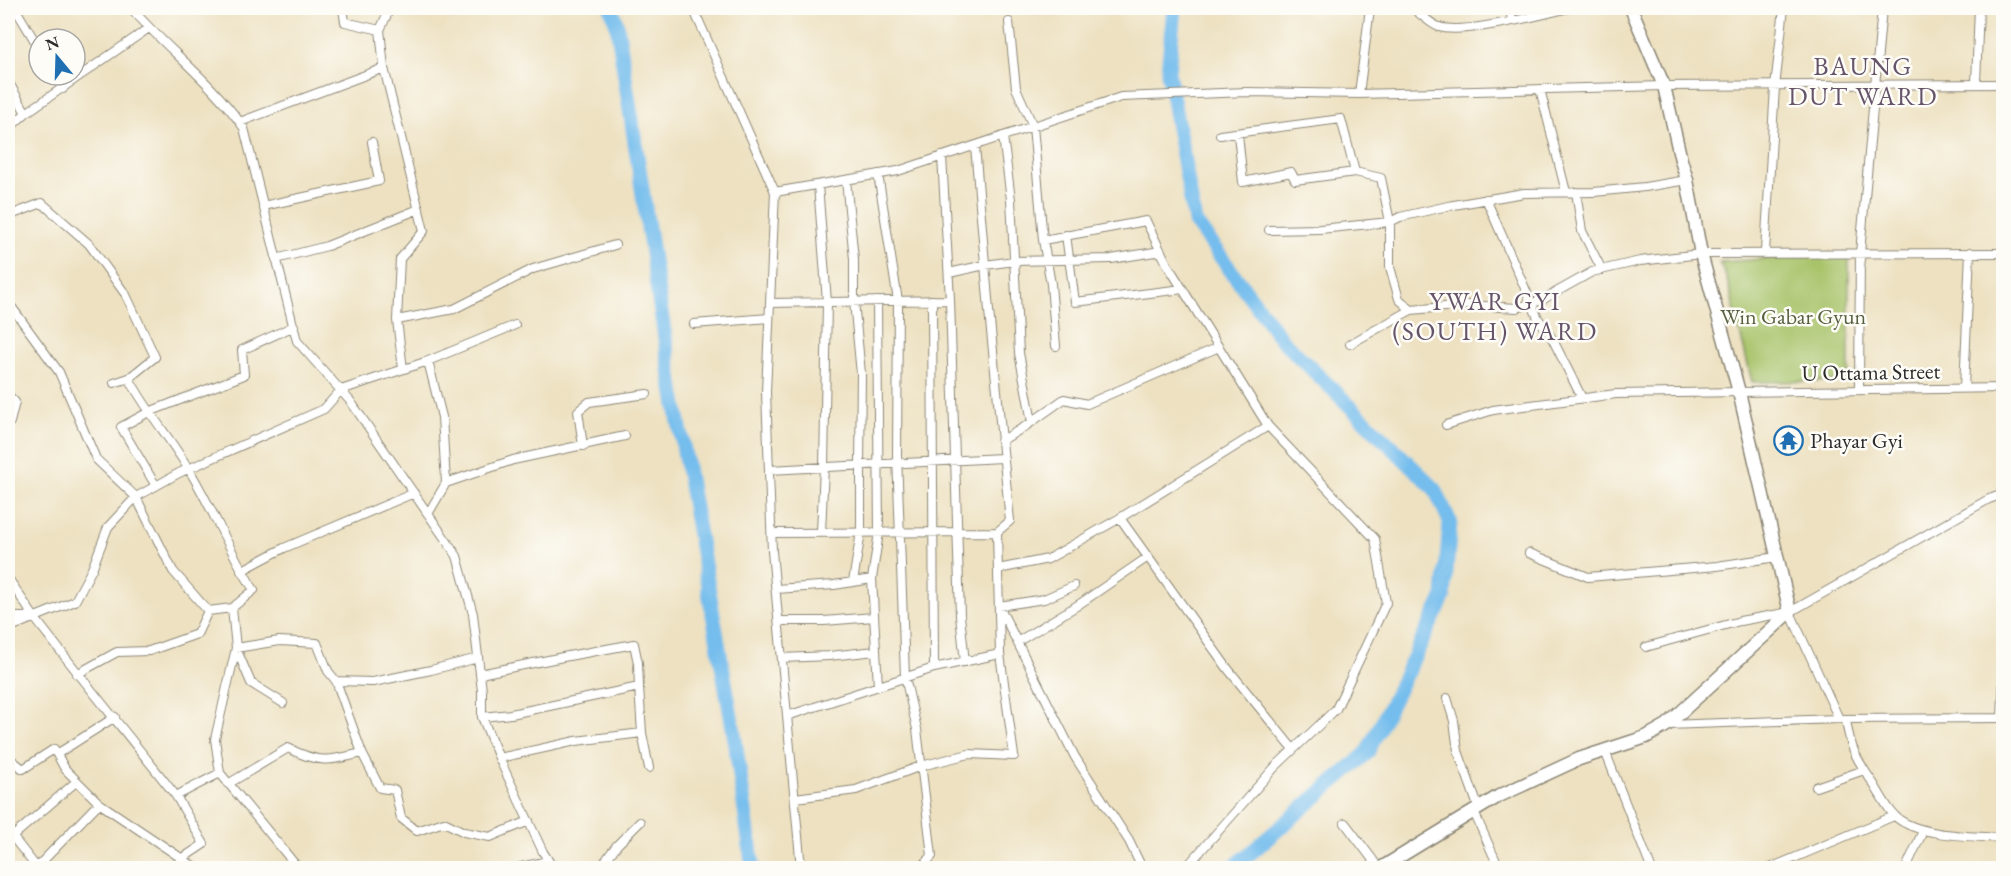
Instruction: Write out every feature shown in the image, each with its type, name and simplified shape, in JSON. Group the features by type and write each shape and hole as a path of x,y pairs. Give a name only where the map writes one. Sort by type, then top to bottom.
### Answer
{"main road":[{"path":"1380,868 1499,796 1579,759 1646,737 1666,725 1790,612 1739,392 1701,254 1687,180 1664,86 1631,8"}],"street":[{"path":"15,8 27,28"},
{"path":"131,8 230,107 244,128 297,341 351,402 456,556 473,614 482,717 550,865 517,868"},
{"path":"343,8 345,22 380,30"},
{"path":"390,8 380,30 384,68 424,231 400,260 397,320 403,369"},
{"path":"693,8 774,192 766,392 769,470 776,589 803,868"},
{"path":"1359,94 1370,8"},
{"path":"1412,8 1438,27 1462,29 1512,21 1568,8"},
{"path":"1510,8 1512,21"},
{"path":"1766,252 1775,87 1784,8"},
{"path":"1859,390 1860,253 1882,8"},
{"path":"1976,83 1979,8"},
{"path":"1009,22 1016,88 1033,126 1043,240 1051,284 1056,346"},
{"path":"8,129 26,113 149,28"},
{"path":"240,122 384,68"},
{"path":"8,81 26,113"},
{"path":"774,192 898,171 1121,97 1247,92 1359,94 1664,86 2004,84"},
{"path":"1540,89 1566,192"},
{"path":"1220,135 1341,119 1355,172"},
{"path":"1238,134 1243,182 1291,172 1295,180 1355,172 1381,178 1390,222 1390,267 1399,300 1411,310"},
{"path":"1004,136 1011,200 1019,353 1032,422"},
{"path":"263,206 379,181 372,142"},
{"path":"772,533 997,532 1010,521 1002,458 975,146"},
{"path":"942,156 949,273 960,616 965,662"},
{"path":"878,174 898,301 897,463 905,677 917,729 932,856 921,868"},
{"path":"846,180 854,259 854,301 861,374 861,532 854,582"},
{"path":"1269,230 1320,230 1390,222 1400,217 1524,193 1645,187 1687,180"},
{"path":"818,184 827,302 821,532"},
{"path":"1576,192 1582,231 1602,270"},
{"path":"1486,199 1539,318 1553,340 1582,398"},
{"path":"8,216 42,203 89,244 126,295 155,357 129,378 114,383"},
{"path":"276,259 327,246 419,209"},
{"path":"1043,240 1146,221 1183,289 1268,426 1375,539 1386,603 1336,709 1275,766 1190,863 1179,868"},
{"path":"1066,235 1075,303 1183,289"},
{"path":"397,320 454,309 533,269 615,245"},
{"path":"949,273 1014,261 1111,259 1161,251"},
{"path":"1350,344 1411,310 1467,305 1517,308 1542,300 1592,272 1640,261 1701,254 1766,252 2004,253"},
{"path":"1964,388 1970,252"},
{"path":"932,300 934,668"},
{"path":"770,303 950,300"},
{"path":"877,301 879,532 872,579 878,686"},
{"path":"8,302 60,372 96,459 136,497 173,571 208,611"},
{"path":"694,324 769,318"},
{"path":"8,627 75,601 92,569 108,527 136,497 188,469 324,409 341,390 428,361 515,325"},
{"path":"156,486 122,426 149,412 244,375 242,350 294,326"},
{"path":"1001,441 1064,399 1087,404 1219,347"},
{"path":"428,361 442,417 446,483 428,514"},
{"path":"129,378 188,469 241,571 254,590 231,608 208,611"},
{"name":"U Ottama Street","path":"1446,425 1492,410 1616,394 2004,388"},
{"path":"583,446 578,411 589,402 647,394"},
{"path":"8,395 15,402 8,424"},
{"path":"998,569 1048,559 1120,518 1268,426"},
{"path":"446,483 513,460 625,436"},
{"path":"769,470 860,468 878,464 1002,458"},
{"path":"241,571 284,548 414,493"},
{"path":"1646,647 1740,621 1790,612 1979,504 2004,494"},
{"path":"1120,518 1228,669 1293,749"},
{"path":"795,798 856,790 921,766 969,754 1014,756 1000,654 997,532"},
{"path":"1529,553 1588,577 1717,566 1777,557"},
{"path":"1017,642 1078,605 1148,557"},
{"path":"8,578 77,674 115,717 176,796 204,844 172,868"},
{"path":"776,589 872,579"},
{"path":"999,606 1044,599 1074,586"},
{"path":"999,606 1075,757 1129,841 1142,868"},
{"path":"231,608 236,648 251,683 283,703"},
{"path":"77,674 117,652 149,651 197,633 208,611"},
{"path":"1790,612 1842,719 1855,755 1894,816 1908,826 1923,831 2004,838"},
{"path":"8,616 34,616"},
{"path":"779,621 824,621 874,617"},
{"path":"236,648 279,641 317,643 328,672 336,681 362,753 380,788 395,790 401,818 417,831 444,822 464,832 490,837 529,821"},
{"path":"480,674 634,644 639,663 642,733 649,768"},
{"path":"236,648 215,739 220,773 298,868"},
{"path":"782,658 876,651"},
{"path":"787,717 934,668 1000,654"},
{"path":"336,681 373,682 478,658"},
{"path":"1666,725 1842,719 2003,718 2004,671"},
{"path":"482,717 511,714 639,687"},
{"path":"1447,698 1454,722 1458,751 1499,868"},
{"path":"57,754 115,717"},
{"path":"499,758 576,741 642,733"},
{"path":"228,784 288,748 306,757 333,760 362,753"},
{"path":"8,757 23,769 54,749 65,769 99,803 196,868"},
{"path":"1605,751 1652,868"},
{"path":"8,769 15,763"},
{"path":"1816,787 1864,770"},
{"path":"176,796 220,773"},
{"path":"77,781 10,834 36,868 99,803"},
{"path":"1770,868 1780,866 1894,816"},
{"path":"600,868 617,845 640,822"},
{"path":"1345,824 1380,868"},
{"path":"1906,868 1923,831"}],"green space":[{"name":"Win Gabar Gyun","path":"1849,253 1849,381 1752,382 1727,279 1719,262"}],"waterway":[{"path":"611,8 617,25 671,377 734,733 753,868"},
{"path":"1174,8 1168,72 1195,222 1282,340 1435,489 1450,522 1444,596 1367,753 1233,868"}],"place":[{"name":"Phayar Gyi","path":"1789,440"}],"district":[{"name":"BAUNG DUT WARD","path":"1863,81"},
{"name":"YWAR GYI (SOUTH) WARD","path":"1495,316"}]}
